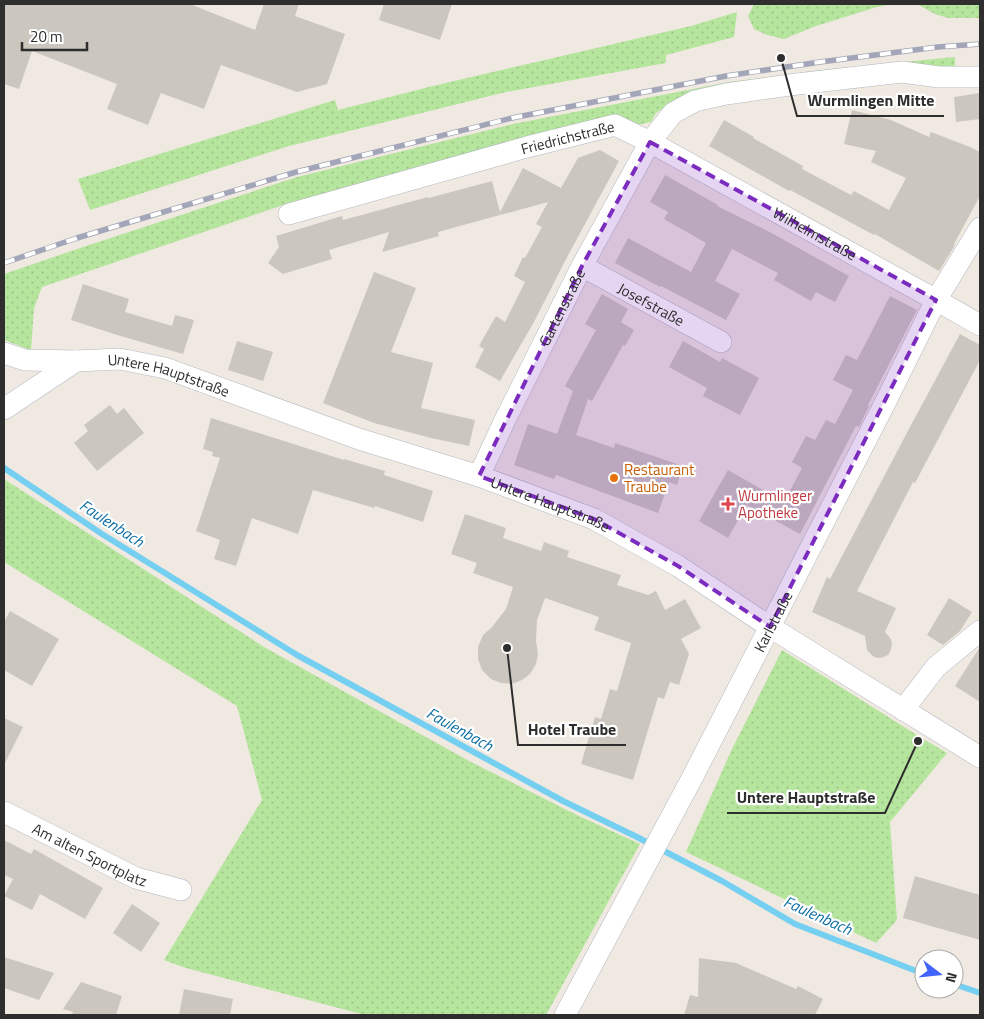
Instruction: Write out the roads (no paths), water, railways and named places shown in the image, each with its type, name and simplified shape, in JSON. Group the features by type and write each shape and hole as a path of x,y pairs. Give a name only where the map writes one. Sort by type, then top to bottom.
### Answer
{"street":[{"path":"650,142 673,113 695,101 726,94 902,72 939,77 980,77"},
{"name":"Friedrichstraße","path":"289,214 527,147 615,125 650,142"},
{"name":"Gartenstraße","path":"479,476 582,266 650,142"},
{"name":"Wilhelmstraße","path":"650,142 980,326"},
{"name":"Karlstraße","path":"566,1015 770,627 936,300 980,228"},
{"name":"Josefstraße","path":"582,266 721,342"},
{"name":"Untere Hauptstraße","path":"4,353 25,360 76,362 120,360 165,368 359,439 479,476 594,519 678,566 770,627 980,756"},
{"path":"4,409 76,362"},
{"path":"903,710 936,667 980,630"},
{"name":"Am alten Sportplatz","path":"4,812 136,878 181,890"}],"waterway":[{"name":"Faulenbach","path":"4,468 102,534 297,655 563,801 722,881 795,924 914,970"},
{"name":"Faulenbach","path":"964,987 980,993"}],"railway":[{"path":"4,263 77,238 296,172 512,118 726,76 938,47 980,44"}],"place":[{"name":"Wurmlingen Mitte","path":"781,58"},
{"name":"Restaurant Traube","path":"614,478"},
{"name":"Wurmlinger Apotheke","path":"728,504"},
{"name":"Hotel Traube","path":"507,648"},
{"name":"Untere Hauptstraße","path":"918,741"}]}
